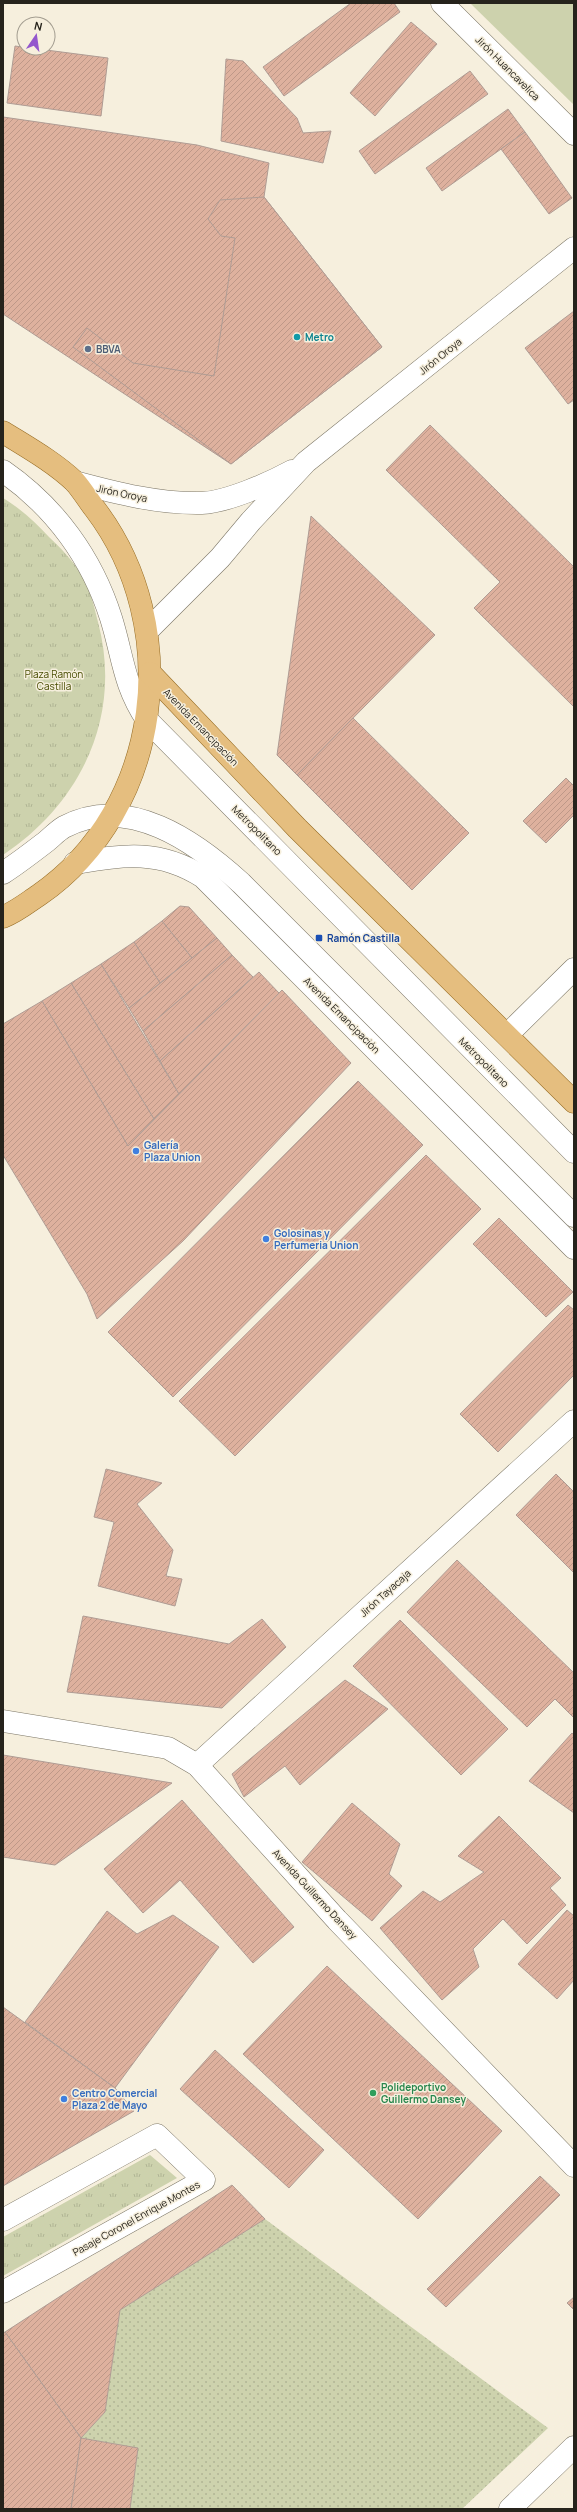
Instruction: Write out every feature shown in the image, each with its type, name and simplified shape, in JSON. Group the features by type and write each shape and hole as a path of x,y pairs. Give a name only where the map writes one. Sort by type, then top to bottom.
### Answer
{"main road":[{"path":"3,432 42,456 75,482 109,527 129,566 147,631 150,673 147,720 135,765 112,816 76,864 60,880 3,918"},
{"name":"Avenida Emancipación","path":"150,673 297,828 574,1102"}],"street":[{"name":"Jirón Huancavelica","path":"442,3 574,134"},
{"name":"Jirón Oroya","path":"147,631 220,558 251,521 306,462 574,248"},
{"name":"Jirón Oroya","path":"75,482 137,498 203,503 273,481 306,462"},
{"name":"Metropolitano","path":"3,471 24,485 56,516 87,561 111,618 128,685 136,703 147,720 574,1152"},
{"path":"3,873 64,828 88,819 112,816 148,822 192,843 219,863 574,1216"},
{"name":"Avenida Emancipación","path":"76,864 118,856 146,856 182,864 203,877 574,1248"},
{"path":"507,1036 574,969"},
{"name":"Jirón Tayacaja","path":"197,1765 574,1420"},
{"name":"Avenida Guillermo Dansey","path":"3,1721 168,1748 197,1765 337,1920 574,2166"},
{"name":"Pasaje Coronel Enrique Montes","path":"3,2220 157,2135 204,2180 3,2292"},
{"path":"510,2509 574,2447"}],"green space":[{"path":"470,3 574,3 574,105"},
{"name":"Plaza Ramón Castilla","path":"3,498 28,516 58,545 84,579 98,622 104,657 105,691 99,723 89,754 74,783 54,810 31,834 3,855"},
{"path":"150,2155 177,2178 3,2276 3,2237"},
{"path":"265,2219 548,2428 462,2509 130,2509 138,2448 81,2438 105,2412 120,2310"}],"building":[{"path":"351,3 394,3 400,12 284,96 263,67"},
{"path":"411,22 437,44 375,116 350,93"},
{"path":"15,46 16,56 56,56 56,51 108,58 101,116 7,103"},
{"path":"226,59 243,61 297,118 303,133 331,131 323,163 221,141"},
{"path":"470,71 488,94 375,174 359,151"},
{"path":"508,109 525,132 442,191 426,168"},
{"path":"3,117 197,145 269,163 264,197 382,347 231,464 3,314"},
{"path":"525,132 572,198 549,214 501,149"},
{"name":"Metro","path":"264,197 382,347 231,464 73,347 87,328 133,363 214,376 235,238 221,236 208,219 220,200"},
{"path":"574,311 574,400 568,404 525,348"},
{"path":"430,425 574,567 574,707 474,608 500,582 386,470"},
{"path":"311,516 435,635 297,775 277,755"},
{"path":"353,718 469,833 412,890 297,775"},
{"path":"566,778 574,786 574,815 546,843 523,821"},
{"path":"180,906 189,907 217,938 192,958 162,921"},
{"path":"162,921 192,958 160,983 134,942"},
{"path":"217,938 232,955 143,1031 129,1008"},
{"path":"134,942 160,983 129,1008 101,964"},
{"path":"232,955 253,977 160,1061 143,1031"},
{"path":"101,964 179,1094 154,1119 71,983"},
{"path":"259,972 279,993 179,1094 160,1061"},
{"path":"71,983 154,1119 128,1146 42,1001"},
{"name":"Galería Plaza Union","path":"282,990 351,1063 183,1241 97,1319 87,1294 3,1155 3,1024 42,1001 128,1146"},
{"name":"Golosinas y Perfumeria Union","path":"358,1081 423,1145 173,1397 108,1332"},
{"path":"426,1155 481,1209 235,1456 179,1401"},
{"path":"499,1218 573,1292 546,1317 473,1244"},
{"path":"568,1305 574,1310 574,1375 498,1452 460,1414"},
{"path":"106,1469 162,1483 137,1504 173,1550 166,1576 182,1579 175,1606 98,1586 114,1522 94,1517"},
{"path":"556,1474 574,1492 574,1573 516,1515"},
{"path":"457,1560 574,1673 574,1718 555,1699 527,1727 407,1612"},
{"path":"83,1616 229,1644 262,1619 286,1647 222,1708 67,1692"},
{"path":"400,1620 508,1729 461,1775 353,1666"},
{"path":"345,1680 388,1709 300,1785 285,1766 244,1797 232,1774"},
{"path":"572,1733 574,1735 574,1813 529,1781"},
{"path":"3,1755 172,1783 55,1865 3,1857"},
{"path":"182,1800 294,1927 253,1963 180,1880 143,1913 104,1869"},
{"path":"352,1803 400,1844 389,1874 402,1886 372,1921 302,1862"},
{"path":"499,1816 561,1878 550,1888 566,1905 527,1944 503,1919 473,1949 479,1967 442,2000 380,1928 423,1891 440,1902 484,1872 458,1856"},
{"path":"567,1910 574,1916 574,1980 557,1999 518,1964"},
{"path":"107,1911 137,1934 173,1915 219,1947 115,2088 25,2022"},
{"name":"Polideportivo Guillermo Dansey","path":"327,1966 502,2131 418,2219 243,2054"},
{"name":"Centro Comercial Plaza 2 de Mayo","path":"3,2007 115,2088 134,2111 3,2186"},
{"path":"215,2050 324,2150 289,2188 180,2089"},
{"path":"540,2176 560,2195 446,2307 427,2289"},
{"path":"232,2185 265,2219 120,2310 105,2412 81,2438 5,2332"},
{"path":"574,2297 574,2310 567,2303"},
{"path":"5,2332 81,2438 71,2509 3,2509 3,2333"},
{"path":"81,2438 138,2448 130,2509 71,2509"}],"place":[{"name":"Metro","path":"297,337"},
{"name":"BBVA","path":"88,349"},
{"name":"Ramón Castilla","path":"319,938"},
{"name":"Galería Plaza Union","path":"136,1151"},
{"name":"Golosinas y Perfumeria Union","path":"266,1239"},
{"name":"Polideportivo Guillermo Dansey","path":"373,2093"},
{"name":"Centro Comercial Plaza 2 de Mayo","path":"64,2099"}]}
